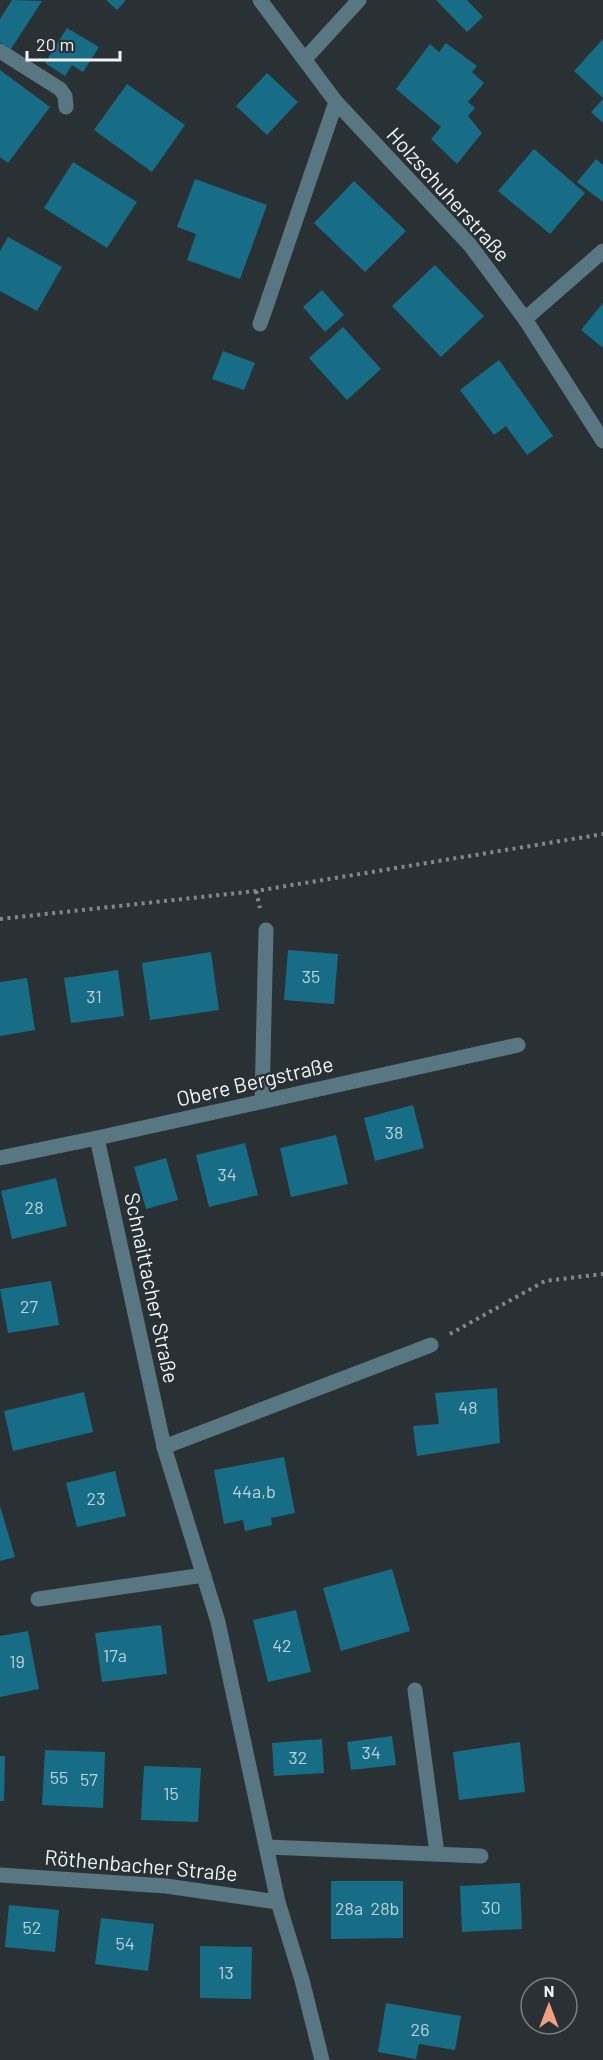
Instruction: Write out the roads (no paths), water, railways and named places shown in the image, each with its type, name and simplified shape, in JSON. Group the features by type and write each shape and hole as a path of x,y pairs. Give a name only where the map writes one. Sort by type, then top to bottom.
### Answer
{"street":[{"name":"Holzschuherstraße","path":"260,0 336,102 470,245 525,319 603,441"},
{"path":"305,59 358,0"},
{"path":"0,51 60,89 65,96 66,107"},
{"path":"260,324 336,102"},
{"path":"525,319 603,252"},
{"path":"262,1101 266,930"},
{"name":"Obere Bergstraße","path":"0,1158 518,1045"},
{"name":"Schnaittacher Straße","path":"97,1138 164,1447 218,1622 278,1902 302,1980 322,2060"},
{"path":"164,1447 431,1345"},
{"path":"38,1599 204,1575"},
{"path":"415,1690 437,1853"},
{"path":"268,1847 482,1856"},
{"name":"Röthenbacher Straße","path":"0,1875 166,1886 278,1902"}]}
